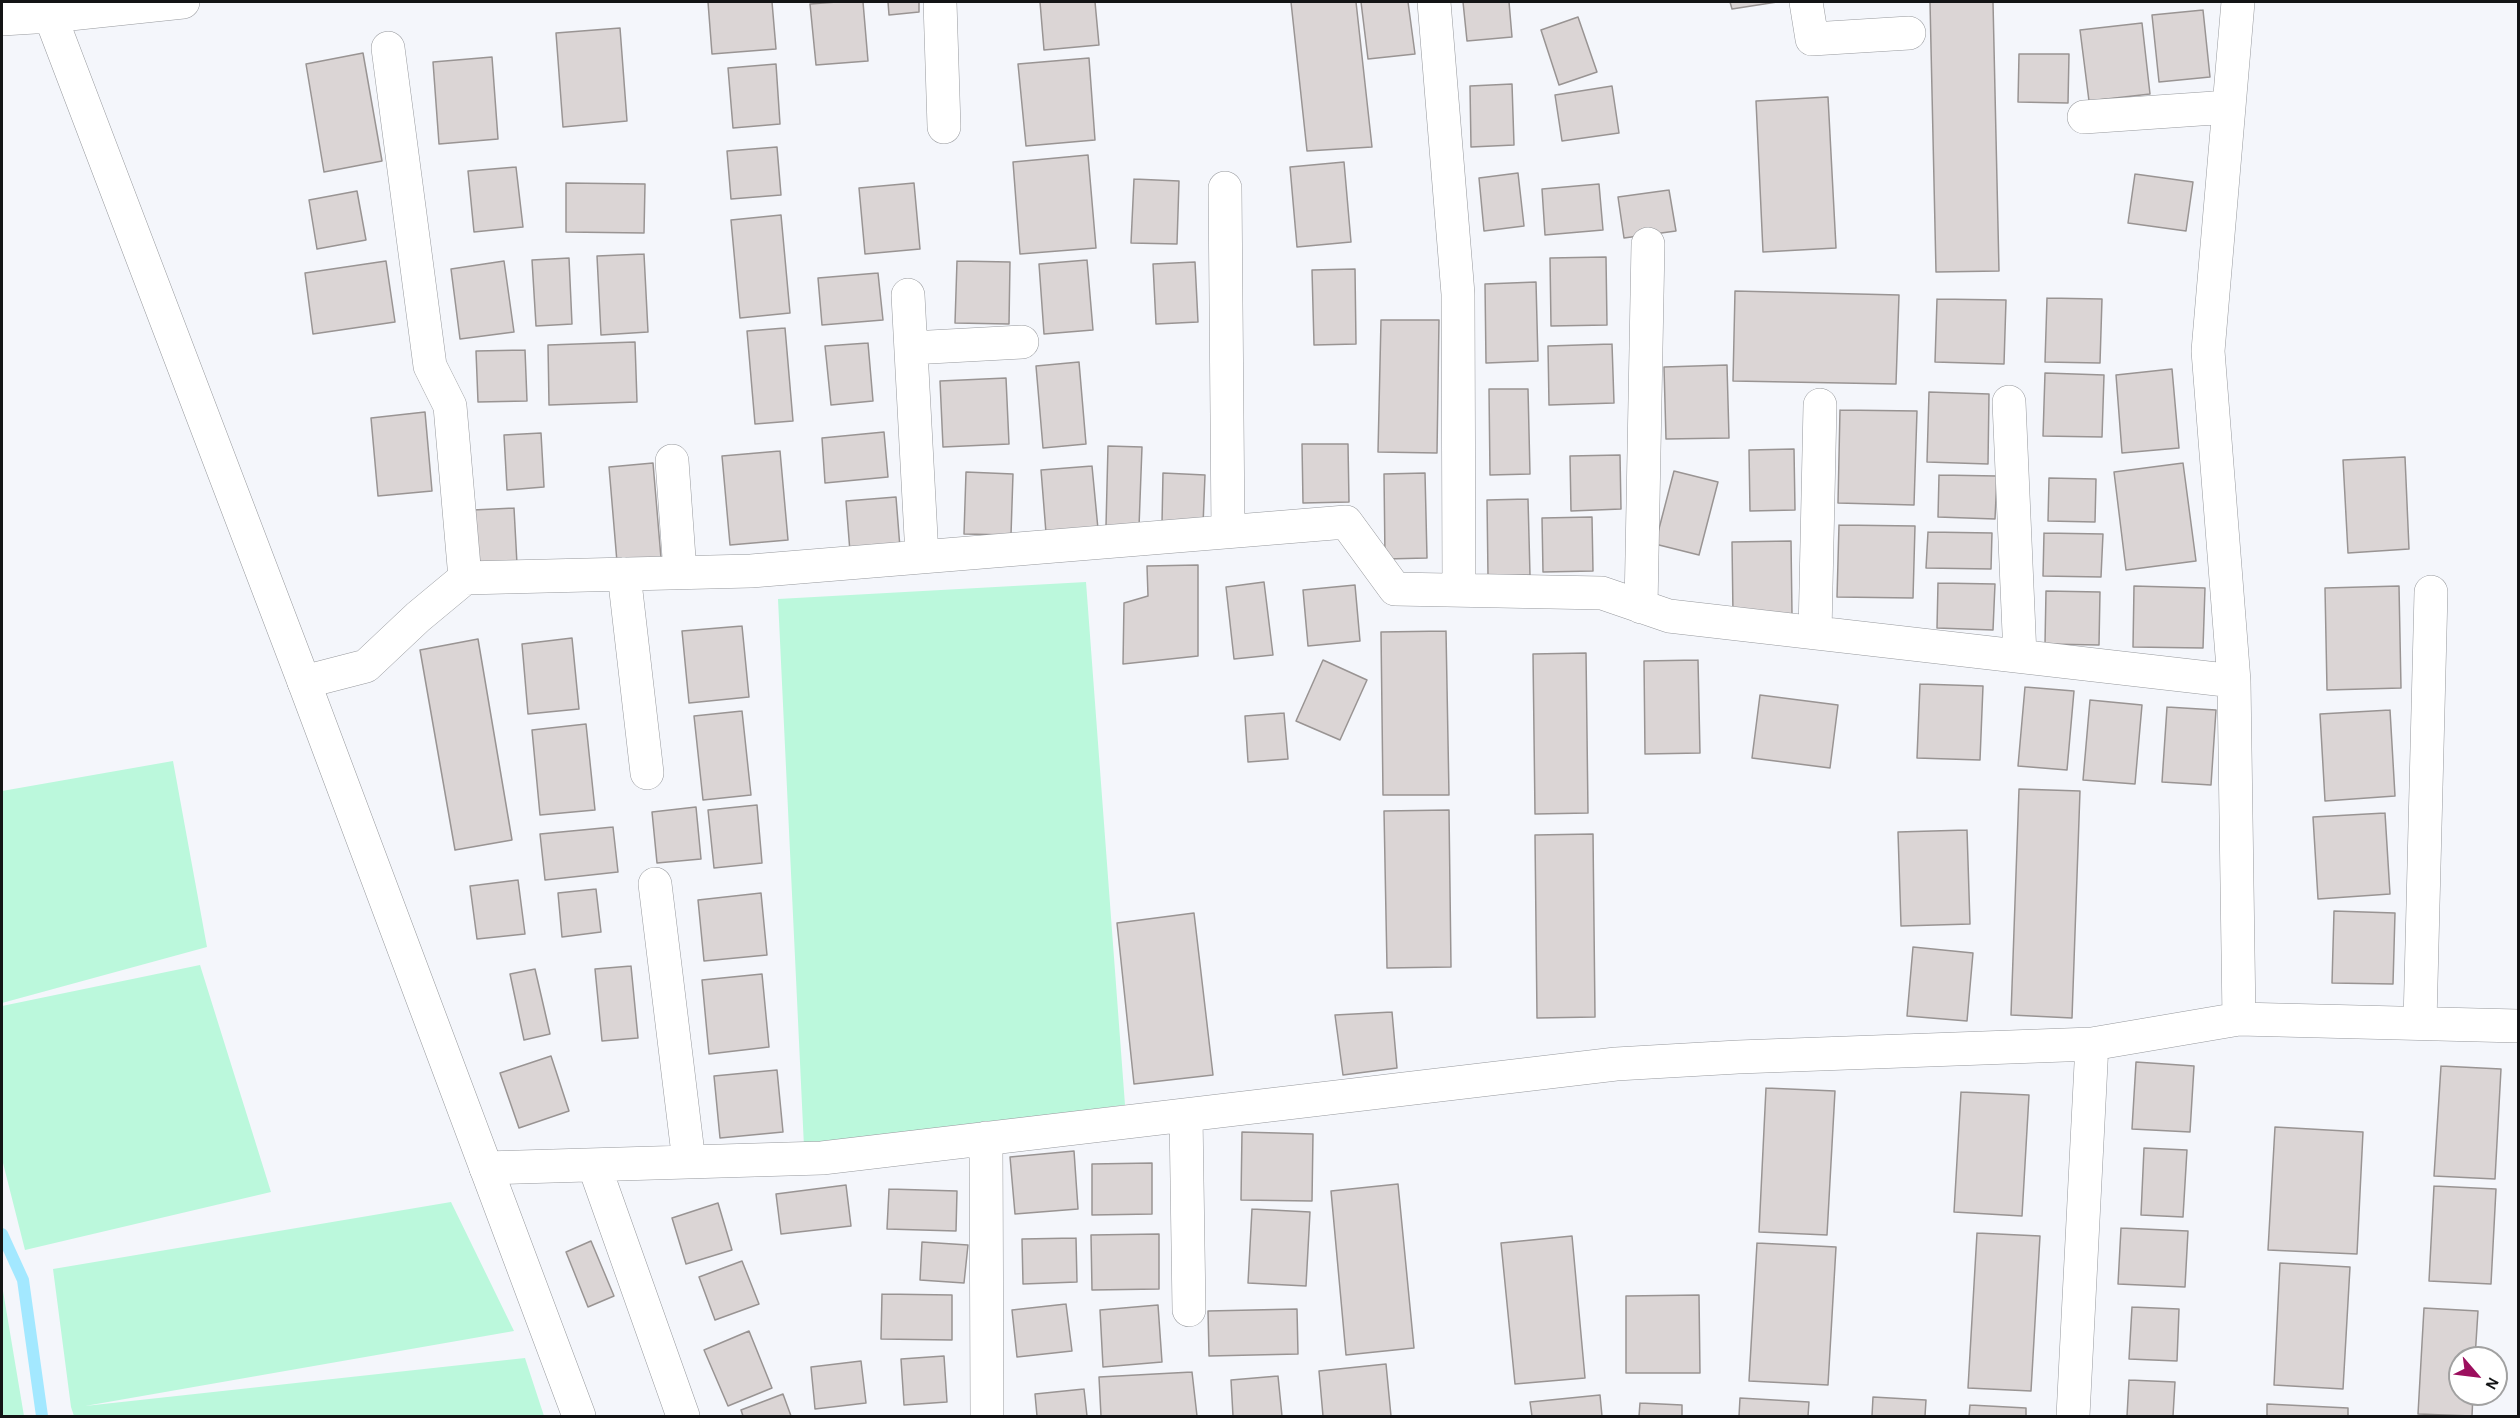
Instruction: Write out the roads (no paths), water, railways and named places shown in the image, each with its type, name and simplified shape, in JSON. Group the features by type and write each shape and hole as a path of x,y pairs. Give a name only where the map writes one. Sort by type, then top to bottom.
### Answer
{"street":[{"path":"2,19 48,9 183,2"},
{"path":"940,2 944,127"},
{"path":"1434,2 1458,294 1459,590"},
{"path":"1806,2 1812,39 1909,33"},
{"path":"2238,2 2208,351 2234,681 2239,1019"},
{"path":"48,9 304,682 579,1416"},
{"path":"388,48 430,366 450,406 465,578"},
{"path":"2084,117 2229,107"},
{"path":"1225,188 1228,531"},
{"path":"1641,607 1648,244"},
{"path":"908,295 922,556"},
{"path":"911,348 1022,342"},
{"path":"2009,402 2020,656"},
{"path":"1815,633 1820,405"},
{"path":"672,461 680,572"},
{"path":"304,682 366,666 418,617 465,578 751,571 1346,522 1395,589 1602,593 1669,616 2234,681"},
{"path":"624,574 647,773"},
{"path":"2420,1022 2431,592"},
{"path":"655,884 689,1162"},
{"path":"486,1168 822,1158 1616,1065 1738,1057 2091,1044 2239,1019 2518,1026"},
{"path":"2073,1416 2091,1044"},
{"path":"1186,1115 1190,1310"},
{"path":"986,1138 987,1416"},
{"path":"594,1165 684,1416"}],"waterway":[{"path":"2,1234 23,1280 42,1416"}]}
